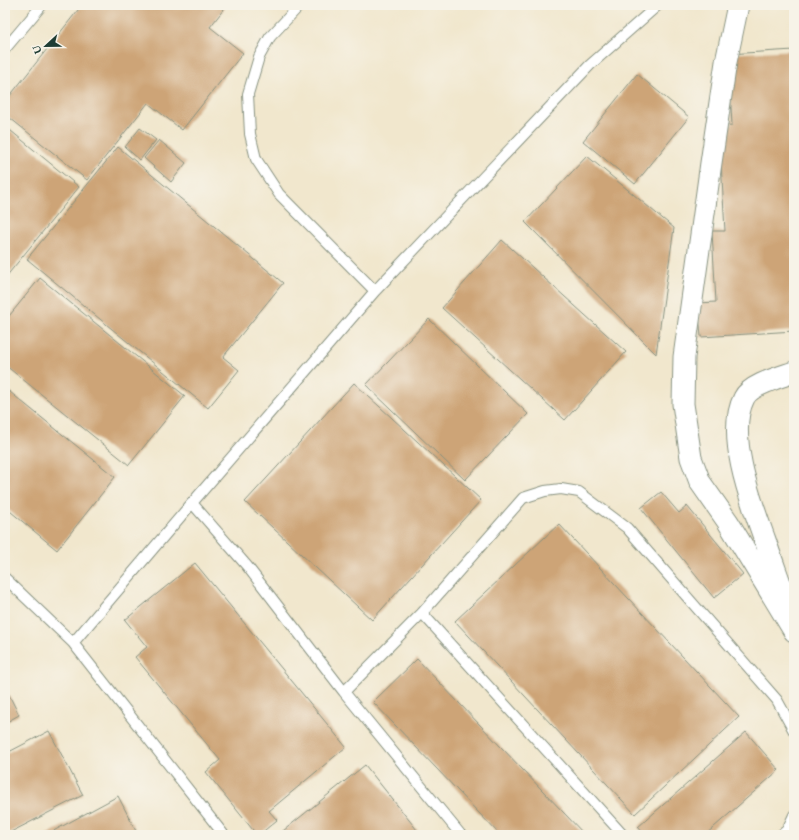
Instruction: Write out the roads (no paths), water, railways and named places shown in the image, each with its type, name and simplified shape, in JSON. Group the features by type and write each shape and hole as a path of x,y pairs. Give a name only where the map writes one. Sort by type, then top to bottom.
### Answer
{"street":[{"path":"738,5 725,69 688,326 684,357 683,404 691,458 700,482 728,522 794,631"},
{"path":"794,372 751,390 744,398 737,434 740,456 749,496 794,622"}],"lane":[{"path":"5,49 42,5"},
{"path":"300,5 270,37 259,57 248,94 250,134 256,159 279,194 375,291"},
{"path":"73,643 375,291 590,65 658,5"},
{"path":"344,692 422,613 523,498 545,491 561,489 579,492 627,528 777,700 794,731"},
{"path":"192,503 247,566 344,692 460,835"},
{"path":"5,578 73,643 224,835"},
{"path":"422,613 623,835"},
{"path":"781,835 787,830 794,815"}]}
